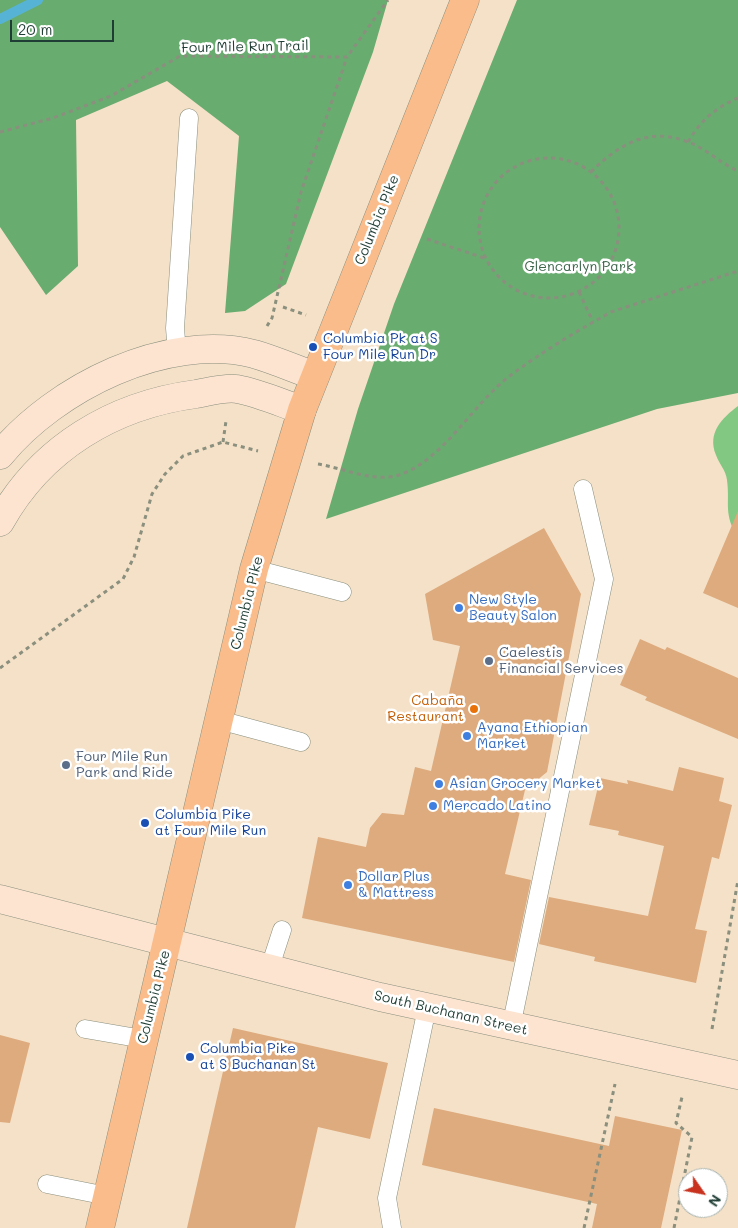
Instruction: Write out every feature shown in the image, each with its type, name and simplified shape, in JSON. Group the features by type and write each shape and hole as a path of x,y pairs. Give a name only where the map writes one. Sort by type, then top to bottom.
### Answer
{"main road":[{"name":"Columbia Pike","path":"100,1228 254,569 302,410 465,0"}],"street":[{"path":"0,455 13,439 52,406 104,375 162,354 208,350 253,354 316,376"},
{"path":"0,522 40,467 73,439 120,414 170,398 236,389 302,410"},
{"name":"South Buchanan Street","path":"0,899 269,970 427,1008 738,1075"}],"lane":[{"path":"177,353 175,328 189,118"},
{"path":"511,1027 604,579 584,489"},
{"path":"254,569 342,592"},
{"path":"219,720 301,742"},
{"path":"269,970 282,930"},
{"path":"392,1228 387,1198 427,1008"},
{"path":"85,1029 143,1039"},
{"path":"47,1184 107,1196"}],"path":[{"path":"272,318 301,192 347,57 387,1"},
{"name":"Four Mile Run Trail","path":"0,132 53,118 112,96 180,56 347,57"},
{"path":"688,142 703,119 720,106 738,98"},
{"path":"592,172 620,146 646,136 666,137 688,142 722,164 738,171"},
{"path":"542,158 563,159 582,165 592,172 611,194 618,213 619,234 614,254 603,272 579,292 563,298 527,294 509,285 493,270 488,259 483,251 479,230 481,209 490,190 504,174 522,163 542,158"},
{"path":"427,239 488,259"},
{"path":"340,468 378,477 398,476 416,468 443,448 484,398 511,375 593,322 611,312 738,271"},
{"path":"579,292 593,322"},
{"path":"0,668 122,579 134,557 152,494 165,474 183,456 223,442"},
{"path":"712,1029 738,880"},
{"path":"584,1228 616,1084"},
{"path":"674,1228 692,1137 676,1123 682,1097"}],"green space":[{"path":"0,0 388,0 373,52 286,284 245,311 225,313 239,136 167,81 76,120 78,266 46,295 0,227"},
{"name":"Glencarlyn Park","path":"517,0 738,0 738,393 657,409 326,519 358,409 394,304"},
{"path":"738,406 738,534 735,533 728,513 726,476 716,455 713,440 722,421"}],"building":[{"path":"738,511 738,608 703,593"},
{"path":"544,528 581,594 547,772 525,790 505,874 531,880 514,962 302,918 318,837 366,847 370,828 382,813 404,815 415,767 431,771 460,646 433,640 425,594"},
{"path":"640,639 665,650 667,647 738,678 738,739 645,700 647,697 620,685"},
{"path":"679,767 724,778 719,801 732,805 719,859 712,857 695,929 707,931 696,983 594,961 595,957 539,944 549,897 648,916 664,846 618,835 619,831 589,825 600,778 628,784 627,780 673,791"},
{"path":"233,1028 388,1063 370,1139 318,1127 295,1228 187,1228"},
{"path":"0,1035 30,1043 10,1123 0,1122"},
{"path":"434,1108 609,1146 615,1116 682,1130 661,1228 592,1228 597,1204 422,1165"}],"waterway":[{"path":"0,19 38,0"}],"place":[{"name":"Columbia Pk at S Four Mile Run Dr","path":"313,347"},
{"name":"New Style Beauty Salon","path":"459,608"},
{"name":"Caelestis Financial Services","path":"489,661"},
{"name":"Cabaña Restaurant","path":"474,709"},
{"name":"Ayana Ethiopian Market","path":"467,736"},
{"name":"Four Mile Run Park and Ride","path":"66,765"},
{"name":"Asian Grocery Market","path":"439,784"},
{"name":"Mercado Latino","path":"433,806"},
{"name":"Columbia Pike at Four Mile Run","path":"145,823"},
{"name":"Dollar Plus & Mattress","path":"348,885"},
{"name":"Columbia Pike at S Buchanan St","path":"190,1057"}]}
